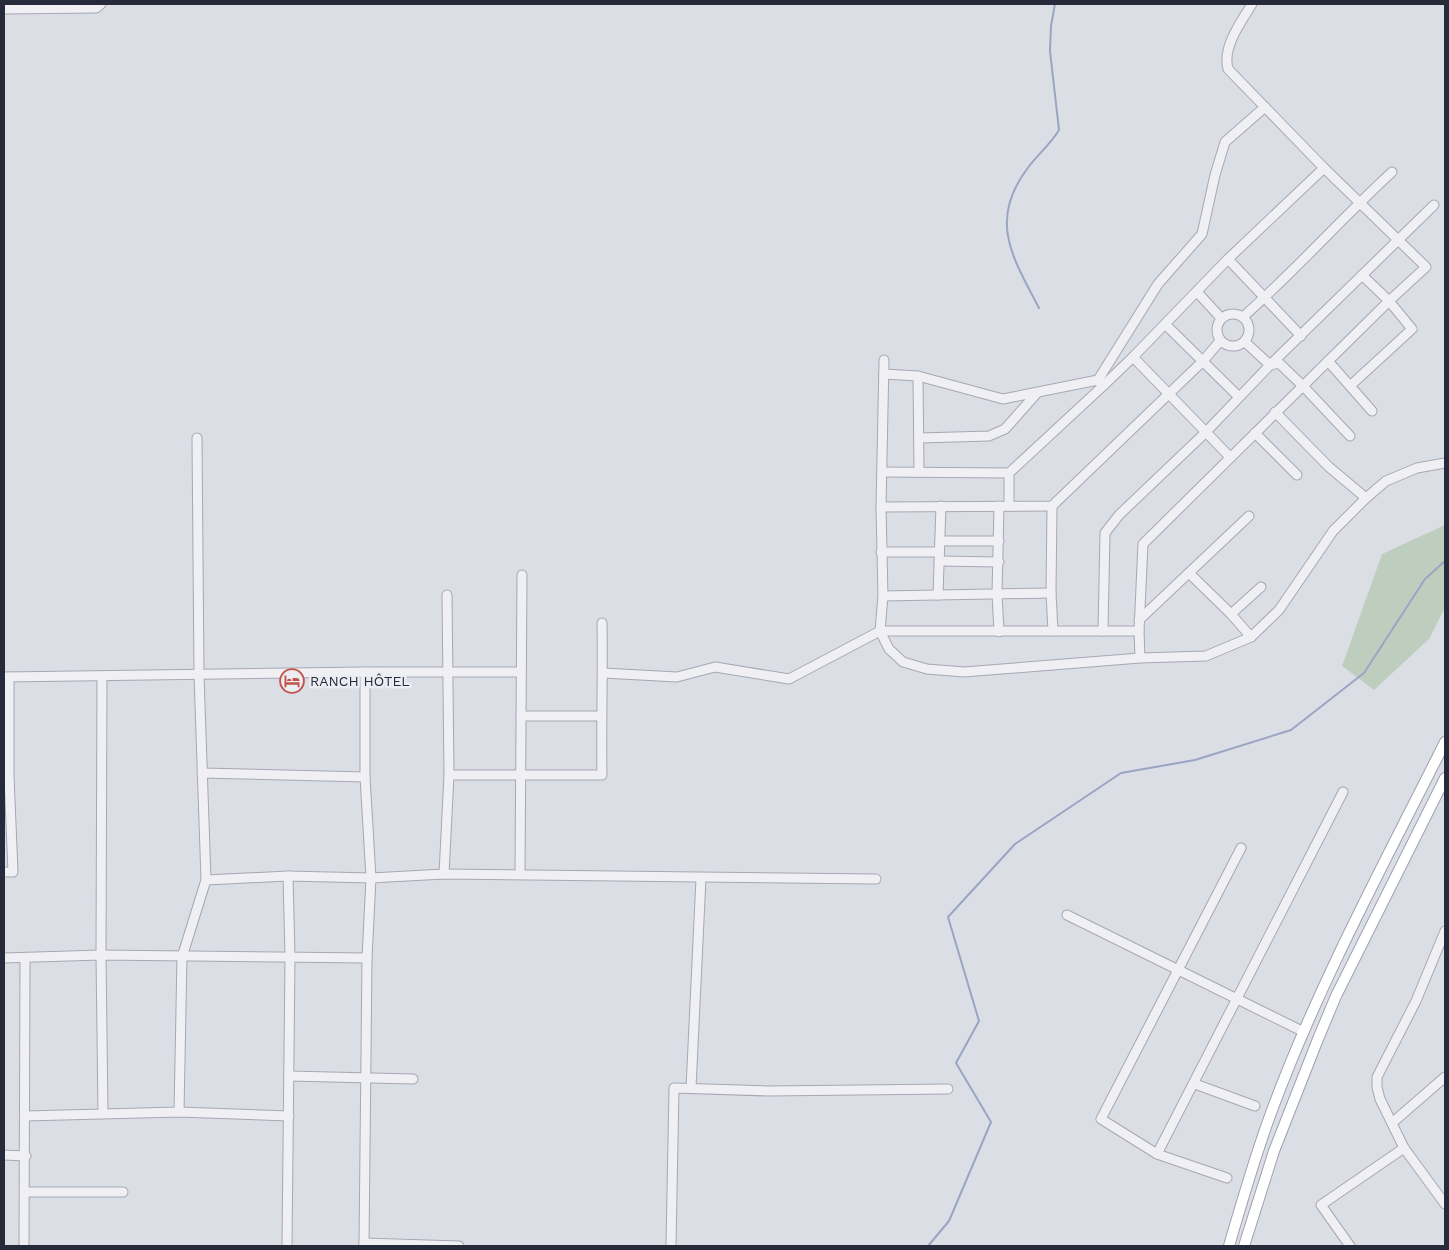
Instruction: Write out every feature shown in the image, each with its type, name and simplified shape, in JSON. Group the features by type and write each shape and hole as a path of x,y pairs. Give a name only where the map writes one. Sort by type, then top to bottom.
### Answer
{"main road":[{"path":"1229,1246 1247,1183 1271,1112 1304,1032 1342,948 1445,742"},
{"path":"1244,1246 1274,1152 1336,996 1445,778"}],"street":[{"path":"4,9 96,8 100,4"},
{"path":"1140,658 1138,631 1143,544 1388,301 1426,267 1324,168 1228,69 1226,54 1239,25 1252,4"},
{"path":"1101,383 1158,284 1202,234 1215,175 1225,142 1265,107"},
{"path":"882,472 1009,473 1101,383 1133,357 1228,259 1324,168"},
{"path":"1243,317 1265,298 1392,172"},
{"path":"1103,631 1105,533 1119,515 1206,433 1270,365 1434,205"},
{"path":"1228,259 1301,336"},
{"path":"1350,386 1412,329 1362,275"},
{"path":"1197,292 1221,318"},
{"path":"1232,313 1243,317 1250,329 1245,342 1232,347 1220,341 1216,329 1221,318 1232,313"},
{"path":"1165,324 1239,398"},
{"path":"881,507 1052,506 1203,361 1220,341"},
{"path":"1245,342 1270,365"},
{"path":"1133,357 1230,457"},
{"path":"884,360 881,507 883,596 880,631 889,649 903,662 927,669 964,672 1140,658 1206,656 1251,637 1279,610 1333,531 1386,481 1417,468 1445,463"},
{"path":"1328,361 1372,411"},
{"path":"1270,365 1279,363 1350,436"},
{"path":"884,374 918,376 1003,399 1101,383"},
{"path":"918,376 919,472"},
{"path":"920,438 989,436 1005,430 1037,393"},
{"path":"1275,412 1330,467 1366,498"},
{"path":"1255,433 1297,475"},
{"path":"179,1112 182,957 206,880 199,675 197,438"},
{"path":"1009,473 1009,506"},
{"path":"938,595 941,506"},
{"path":"999,506 997,594 999,632"},
{"path":"1052,506 1051,593 1053,631"},
{"path":"1139,620 1249,516"},
{"path":"940,541 999,541"},
{"path":"882,552 999,562"},
{"path":"1189,573 1231,614 1251,637"},
{"path":"520,874 522,575"},
{"path":"1231,614 1261,587"},
{"path":"883,596 1051,593"},
{"path":"444,874 449,775 447,595"},
{"path":"449,775 602,775 602,623"},
{"path":"603,673 677,677 715,667 789,679 880,631 1138,631"},
{"path":"4,872 14,872 6,776 6,677 447,671 520,672"},
{"path":"365,672 365,777 371,878 367,958 364,1245 459,1246"},
{"path":"102,677 101,955 103,1114"},
{"path":"521,716 601,716"},
{"path":"202,773 365,777"},
{"path":"1157,1154 1195,1084 1343,792"},
{"path":"1227,1178 1157,1154 1101,1119 1240,848"},
{"path":"206,880 288,876 371,878 444,874 876,879"},
{"path":"288,876 290,957 288,1246"},
{"path":"691,1088 701,878"},
{"path":"1067,915 1304,1032"},
{"path":"1445,931 1416,1001 1378,1077 1377,1087 1380,1099 1404,1148 1445,1203"},
{"path":"4,958 101,955 367,958"},
{"path":"24,1246 26,1156 25,958"},
{"path":"289,1076 413,1079"},
{"path":"1392,1123 1445,1077"},
{"path":"1195,1084 1255,1106"},
{"path":"671,1246 674,1088 768,1091 948,1089"},
{"path":"26,1116 179,1112 289,1116"},
{"path":"1350,1246 1321,1205 1404,1148"},
{"path":"4,1156 26,1156"},
{"path":"25,1192 123,1192"}],"green space":[{"path":"1445,525 1445,608 1429,639 1374,690 1342,666 1382,554"}],"waterway":[{"path":"1039,308 1013,256 1007,223 1009,206 1015,188 1027,169 1059,130 1050,51 1051,26 1055,4"},
{"path":"928,1246 949,1221 991,1122 956,1063 979,1021 948,917 1015,844 1121,773 1195,760 1291,730 1364,673 1425,579 1445,561"}],"place":[{"name":"RANCH HÔTEL","path":"292,681"}]}
